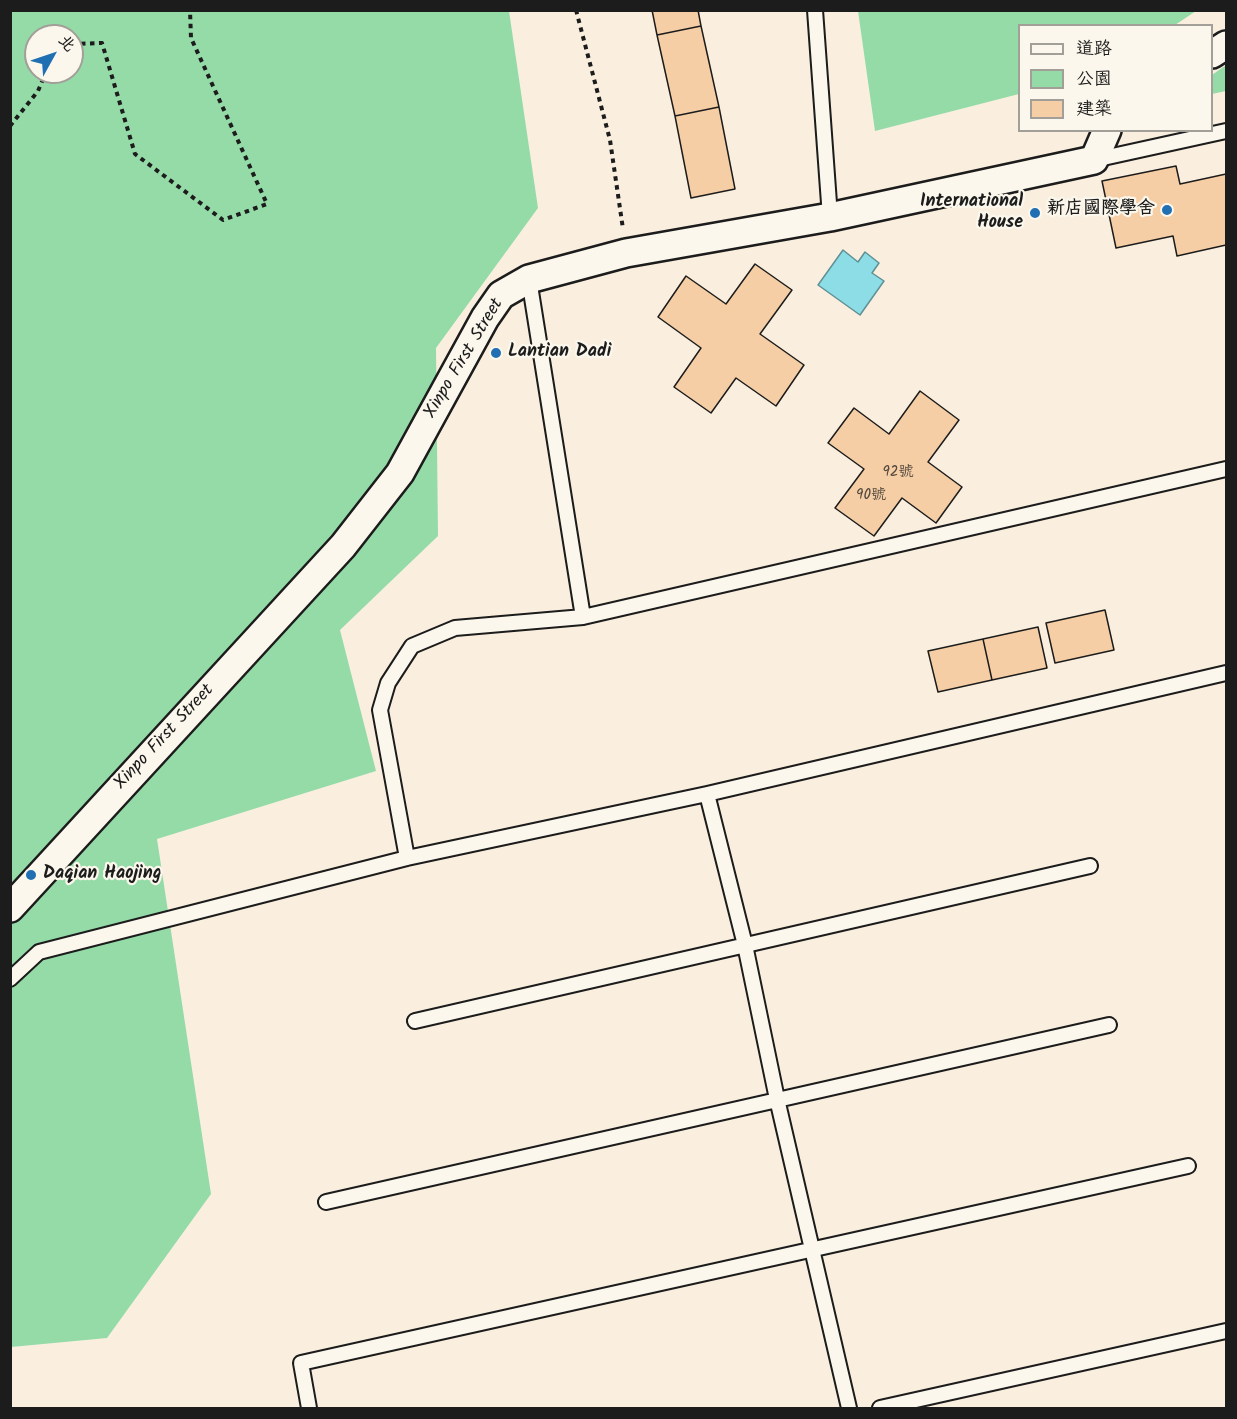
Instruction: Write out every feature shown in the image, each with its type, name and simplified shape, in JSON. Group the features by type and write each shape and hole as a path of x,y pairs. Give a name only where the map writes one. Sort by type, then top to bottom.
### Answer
{"street":[{"path":"1213,53 1227,45"},
{"path":"1094,160 1106,132"},
{"name":"Xinpo First Street","path":"10,908 343,546 400,473 501,295 529,279 626,253 830,217 1094,160"}],"lane":[{"path":"815,10 830,217"},
{"path":"1094,160 1227,130"},
{"path":"529,279 583,617"},
{"path":"407,858 380,710 388,682 412,646 455,628 583,617 1227,469"},
{"path":"10,979 39,952 407,858 707,794 1227,673"},
{"path":"707,794 745,945 777,1099 849,1408"},
{"path":"415,1021 1090,866"},
{"path":"326,1202 1109,1025"},
{"path":"309,1408 300,1363 1188,1166"},
{"path":"880,1408 1227,1331"}],"path":[{"path":"84,44 102,43 135,154 223,220 267,204 191,38 190,10"},
{"path":"576,10 610,140 626,253"},
{"path":"10,126 38,92 41,84"}],"green space":[{"path":"858,10 1196,11 1176,24 1018,24 1018,94 875,131"},
{"path":"11,11 509,11 538,208 436,348 438,536 340,630 376,771 157,839 211,1194 107,1338 11,1347"},
{"path":"1226,65 1226,91 1213,94 1213,74"}],"water":[{"path":"843,250 858,262 865,252 879,263 872,273 884,281 860,315 818,285"}],"building":[{"path":"652,10 698,10 701,26 657,35"},
{"path":"701,26 719,107 675,116 657,35"},
{"path":"719,107 735,189 691,198 675,116"},
{"name":"新店國際學舍","path":"1176,166 1180,184 1226,174 1226,245 1177,256 1173,236 1116,248 1102,181"},
{"path":"755,264 792,290 760,334 804,365 776,406 736,378 711,413 674,387 701,348 658,317 686,276 726,304"},
{"path":"920,391 959,420 928,462 962,487 936,523 902,498 874,536 835,508 864,469 828,443 854,408 889,434"},
{"path":"1105,610 1114,650 1055,663 1046,623"},
{"path":"1038,627 1047,668 992,680 983,639"},
{"path":"983,639 992,680 938,692 928,651"}],"place":[{"name":"新店國際學舍","path":"1167,210"},
{"name":"International House","path":"1035,213"},
{"name":"Lantian Dadi","path":"496,353"},
{"name":"Daqian Haojing","path":"31,875"}]}
